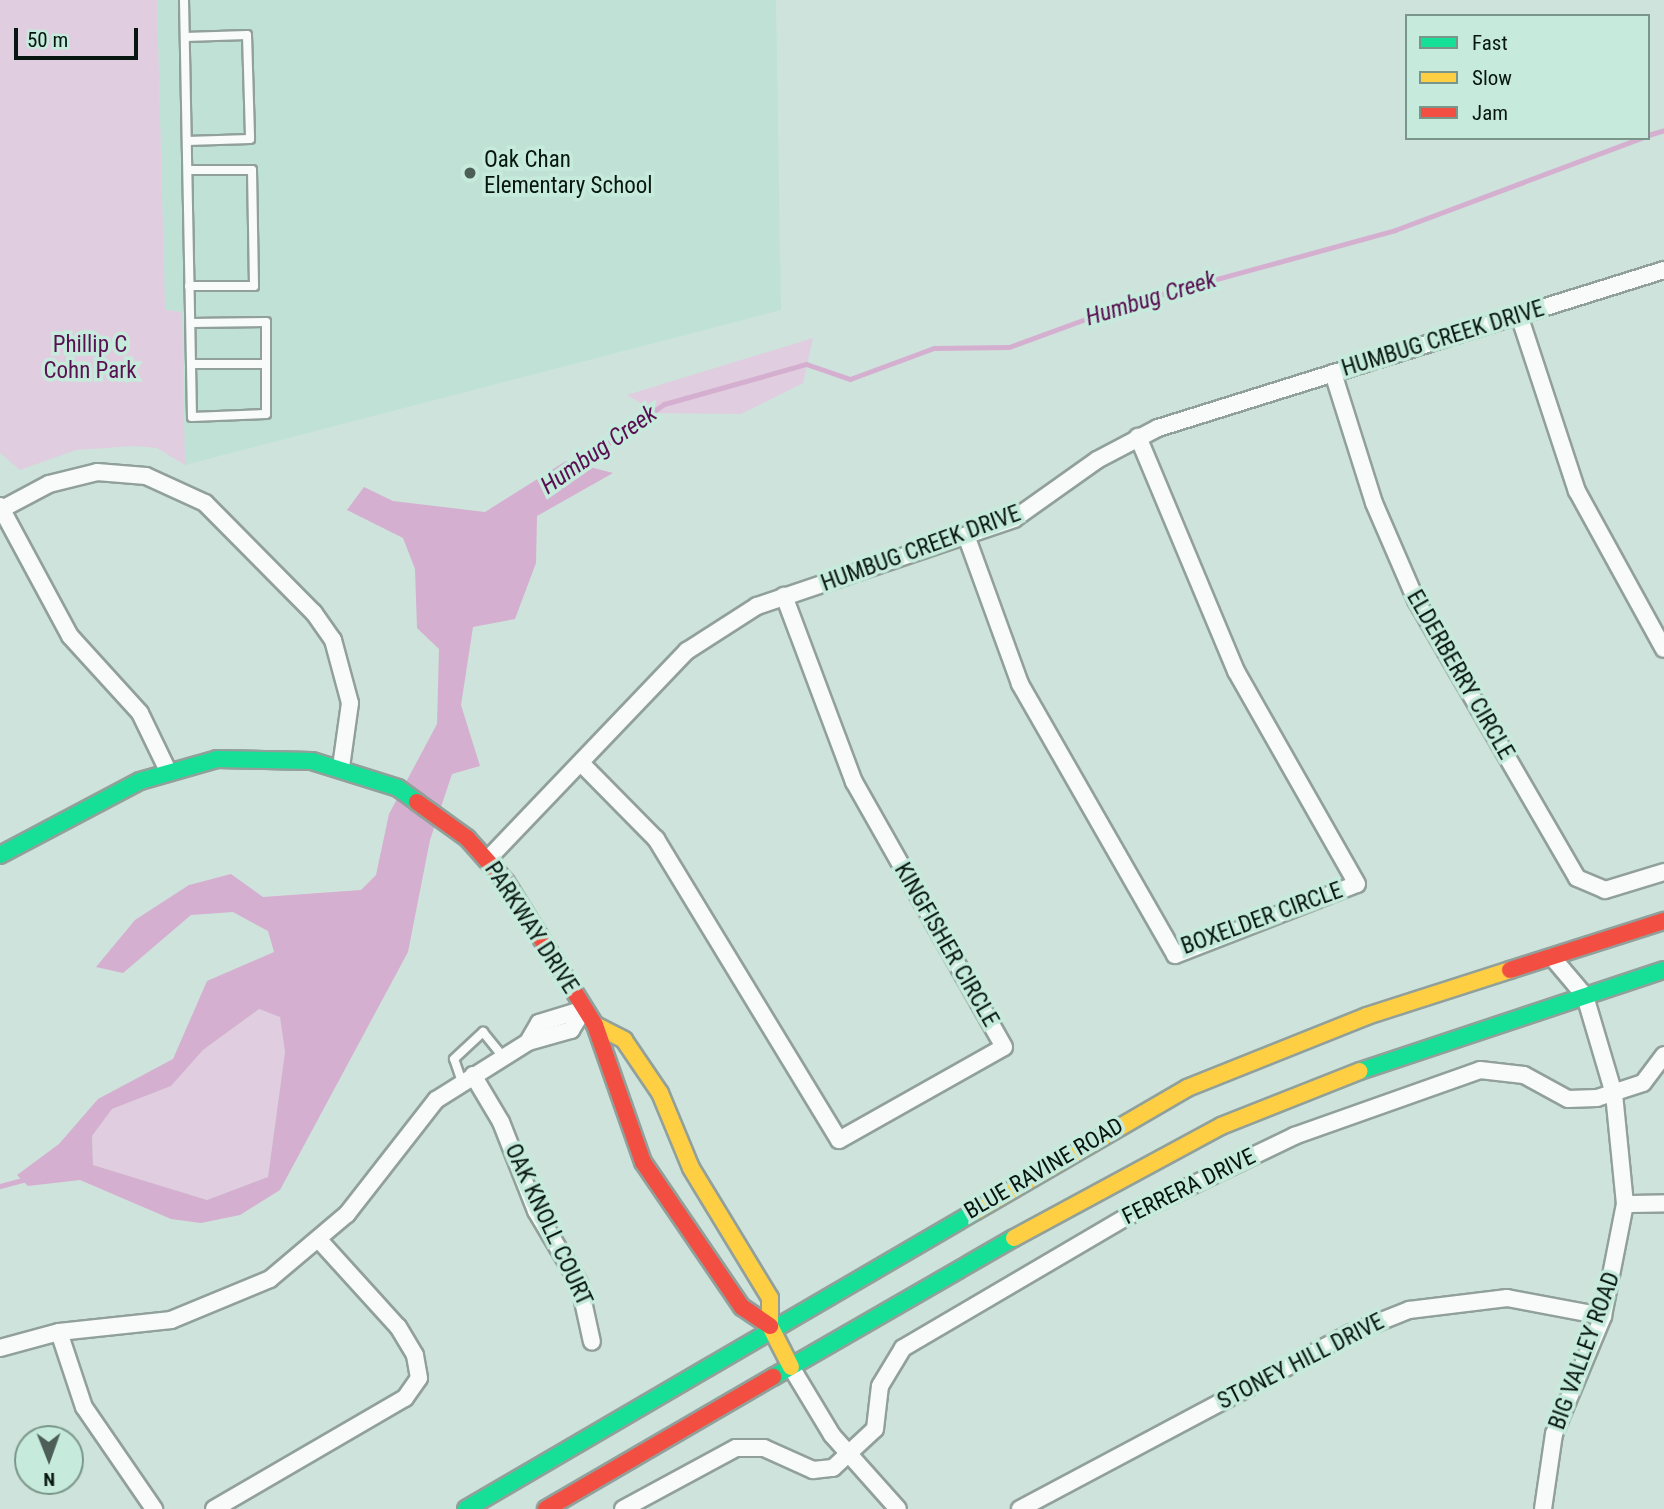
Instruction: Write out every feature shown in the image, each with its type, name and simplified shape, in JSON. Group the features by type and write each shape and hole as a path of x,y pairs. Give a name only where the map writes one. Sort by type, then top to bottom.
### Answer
{"main road":[{"name":"PARKWAY DRIVE","path":"0,855 168,771 248,756 341,767 398,788 443,817 488,859 595,1025 643,1162 742,1307 770,1326"},
{"name":"BLUE RAVINE ROAD","path":"466,1509 770,1326 1187,1088 1367,1016 1664,921"},
{"name":"BLUE RAVINE ROAD","path":"545,1509 1081,1199 1221,1126 1397,1056 1664,970"},
{"name":"PARKWAY DRIVE","path":"595,1025 624,1040 660,1093 695,1175 770,1298 770,1326 791,1367"}],"street":[{"name":"HUMBUG CREEK DRIVE","path":"488,859 584,766 687,651 733,618 784,596 967,538 1039,505 1138,437 1664,270"},
{"path":"1519,315 1577,491 1664,649"},
{"name":"ELDERBERRY CIRCLE","path":"1334,373 1374,503 1416,600 1577,878 1605,890 1664,872"},
{"name":"BOXELDER CIRCLE","path":"967,538 1020,684 1175,955 1357,884 1236,671 1138,437"},
{"path":"168,771 140,713 70,636 1,507 65,478 110,472 162,480 205,503 314,613 333,640 351,703 341,767"},
{"name":"KINGFISHER CIRCLE","path":"584,766 656,839 839,1140 1004,1047 854,782 784,596"},
{"name":"BIG VALLEY ROAD","path":"1543,1509 1554,1434 1603,1316 1625,1204 1614,1094 1585,996 1552,957"},
{"path":"0,1348 60,1332 135,1327 205,1310 270,1279 320,1241 419,1116 468,1078 528,1042 539,1023 584,1009"},
{"name":"FERRERA DRIVE","path":"849,1457 875,1429 885,1372 903,1348 1209,1175 1368,1107 1480,1070 1517,1072 1569,1099 1614,1094 1643,1083 1664,1055"},
{"name":"OAK KNOLL COURT","path":"468,1078 501,1122 536,1211 579,1283 592,1342"},
{"path":"1625,1204 1664,1203"},
{"path":"214,1509 405,1398 419,1378 415,1355 398,1327 320,1241"},
{"name":"STONEY HILL DRIVE","path":"1020,1509 1349,1334 1409,1310 1507,1298 1603,1316"},
{"path":"60,1332 84,1407 154,1509"},
{"path":"791,1367 849,1457 898,1509"},
{"path":"623,1509 736,1448 764,1448 813,1470 849,1457"}],"lane":[{"path":"184,0 192,416 267,414 265,322 191,323"},
{"path":"185,37 247,35 250,139 187,141"},
{"path":"188,170 252,170 254,286 189,286"},
{"path":"191,364 266,364"},
{"path":"468,1078 454,1059 483,1032 503,1057"}],"shaded area":[{"name":"Oak Chan Elementary School","path":"157,0 776,0 781,310 185,465 182,312 165,310"},
{"path":"566,461 613,473 537,516 536,563 515,619 473,627 461,705 480,766 452,774 430,840 408,952 280,1190 240,1215 201,1223 171,1219 80,1180 28,1186 17,1175 59,1144 98,1099 173,1059 207,981 274,952 268,931 233,912 191,915 123,973 96,967 135,920 189,885 231,874 263,897 361,890 376,875 389,814 437,724 439,649 417,628 415,569 403,538 347,510 364,487 393,501 485,512","holes":["259,1009 280,1017 285,1052 268,1177 207,1200 93,1165 92,1136 112,1109 171,1086 203,1050"]}],"green space":[{"name":"Phillip C Cohn Park","path":"0,0 157,0 165,310 182,312 185,465 157,448 135,446 76,450 20,470 0,453"},
{"path":"813,338 803,383 741,414 657,413 627,395"},
{"path":"259,1009 280,1017 285,1052 268,1177 207,1200 93,1165 92,1136 112,1109 171,1086 203,1050"}],"waterway":[{"name":"Humbug Creek","path":"1650,134 1664,130"},
{"name":"Humbug Creek","path":"574,467 664,404 806,364 850,379 934,348 1009,347 1129,303 1395,230 1636,140"},
{"name":"Humbug Creek","path":"0,1186 27,1179"}],"traffic: fast":[{"path":"0,855 140,781 217,759 312,761 398,788 417,802"},
{"path":"1360,1071 1664,970"},
{"path":"466,1509 976,1211"},
{"path":"773,1377 1014,1238"}],"traffic: slow":[{"path":"976,1211 1187,1088 1367,1016 1510,970"},
{"path":"595,1025 624,1040 660,1093 691,1168 770,1298 770,1326 791,1367"},
{"path":"1014,1238 1221,1126 1360,1071"}],"traffic: jam":[{"path":"417,802 467,838 506,882 595,1025 643,1162 742,1307 770,1326"},
{"path":"1510,970 1664,921"},
{"path":"546,1509 773,1377"}],"place":[{"name":"Oak Chan Elementary School","path":"470,173"}]}
